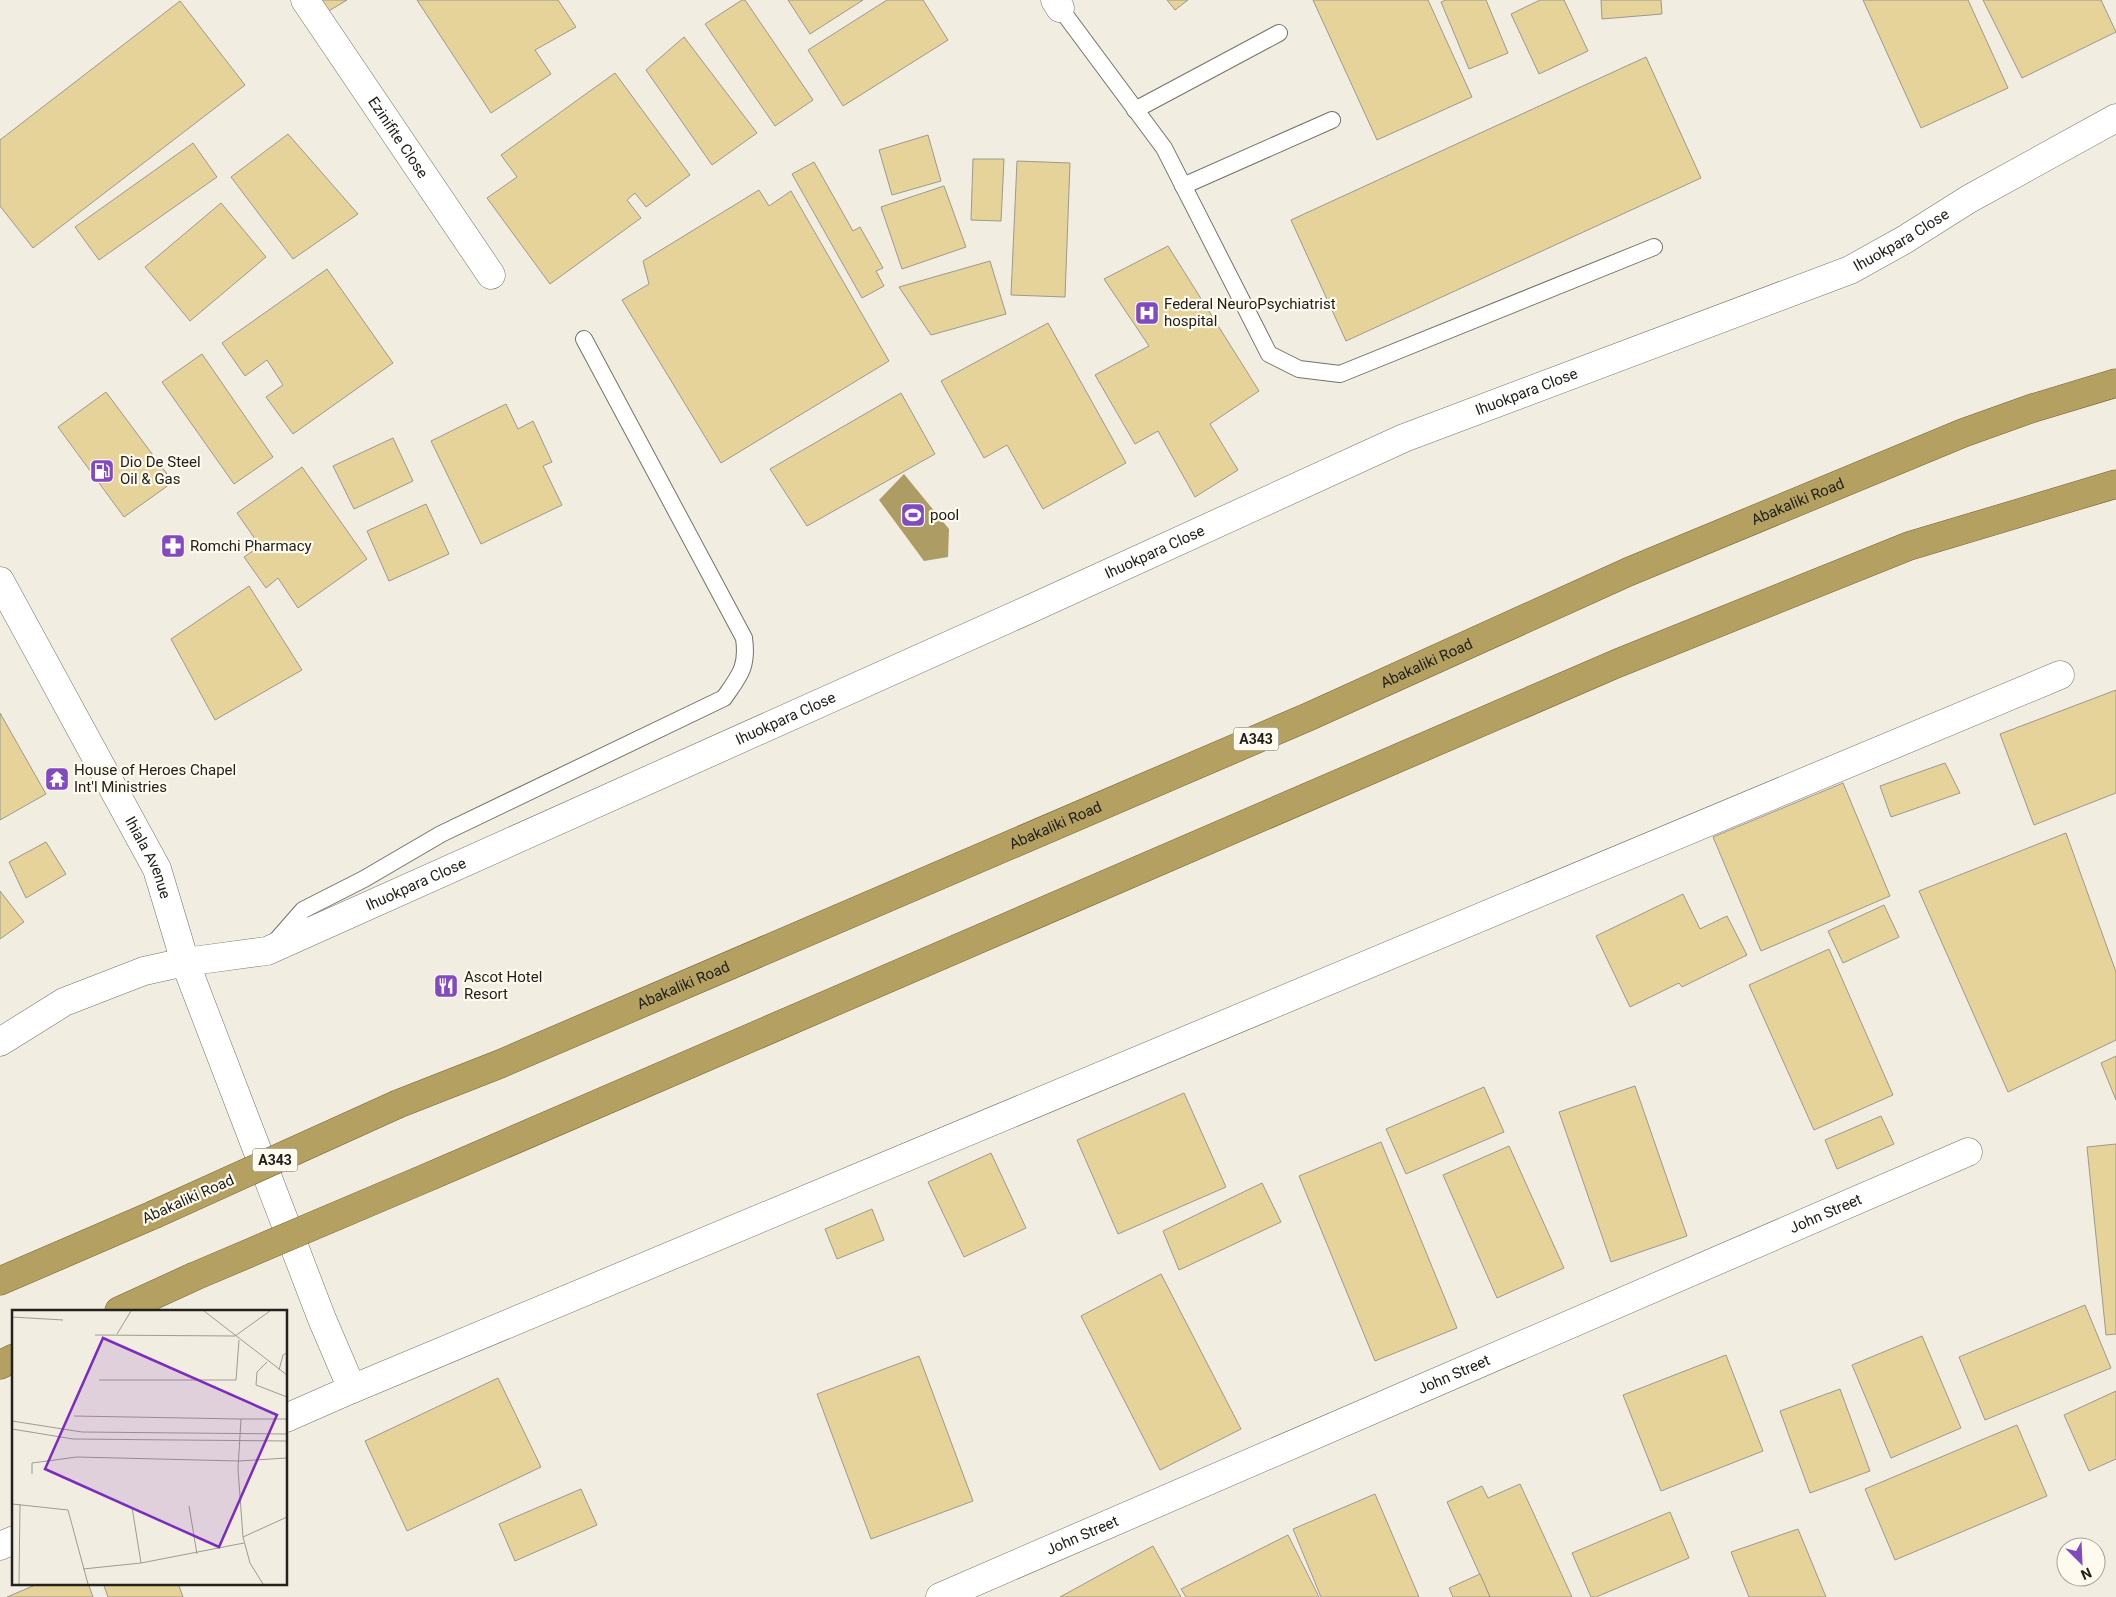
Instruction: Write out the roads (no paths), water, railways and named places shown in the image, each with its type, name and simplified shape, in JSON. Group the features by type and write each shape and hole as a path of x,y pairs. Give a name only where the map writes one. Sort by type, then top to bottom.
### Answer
{"highway":[{"name":"Abakaliki Road","path":"0,1281 398,1104 500,1064 1308,717 1628,572 1963,433 2033,408 2116,383"},
{"path":"121,1310 193,1277 1618,663 1909,546 2116,484"},
{"path":"0,1365 12,1359"}],"street":[{"name":"Ezinifite Close","path":"305,0 491,275"},
{"name":"Ihuokpara Close","path":"185,962 267,951 1030,609 1404,438 1850,270 1904,240 1969,199 2116,118"},
{"name":"Ihiala Avenue","path":"0,581 157,869 185,962 322,1319 352,1388"},
{"path":"288,1417 352,1388 2060,675"},
{"path":"0,1042 64,1002 144,971 185,962"},
{"name":"John Street","path":"940,1597 1968,1152"},
{"path":"0,1546 12,1541"}],"lane":[{"path":"1058,4 1164,148 1269,354 1298,369 1340,374 1654,247"},
{"path":"1135,110 1279,33"},
{"path":"1183,186 1332,120"},
{"path":"267,951 303,910 364,879 441,834 724,698 742,672 747,655 744,638 584,339"}],"place":[{"name":"Federal NeuroPsychiatrist hospital","path":"1147,313"},
{"name":"Dio De Steel Oil & Gas","path":"102,471"},
{"name":"pool","path":"913,515"},
{"name":"Romchi Pharmacy","path":"173,546"},
{"name":"House of Heroes Chapel Int'l Ministries","path":"57,779"},
{"name":"Ascot Hotel Resort","path":"446,986"}]}
